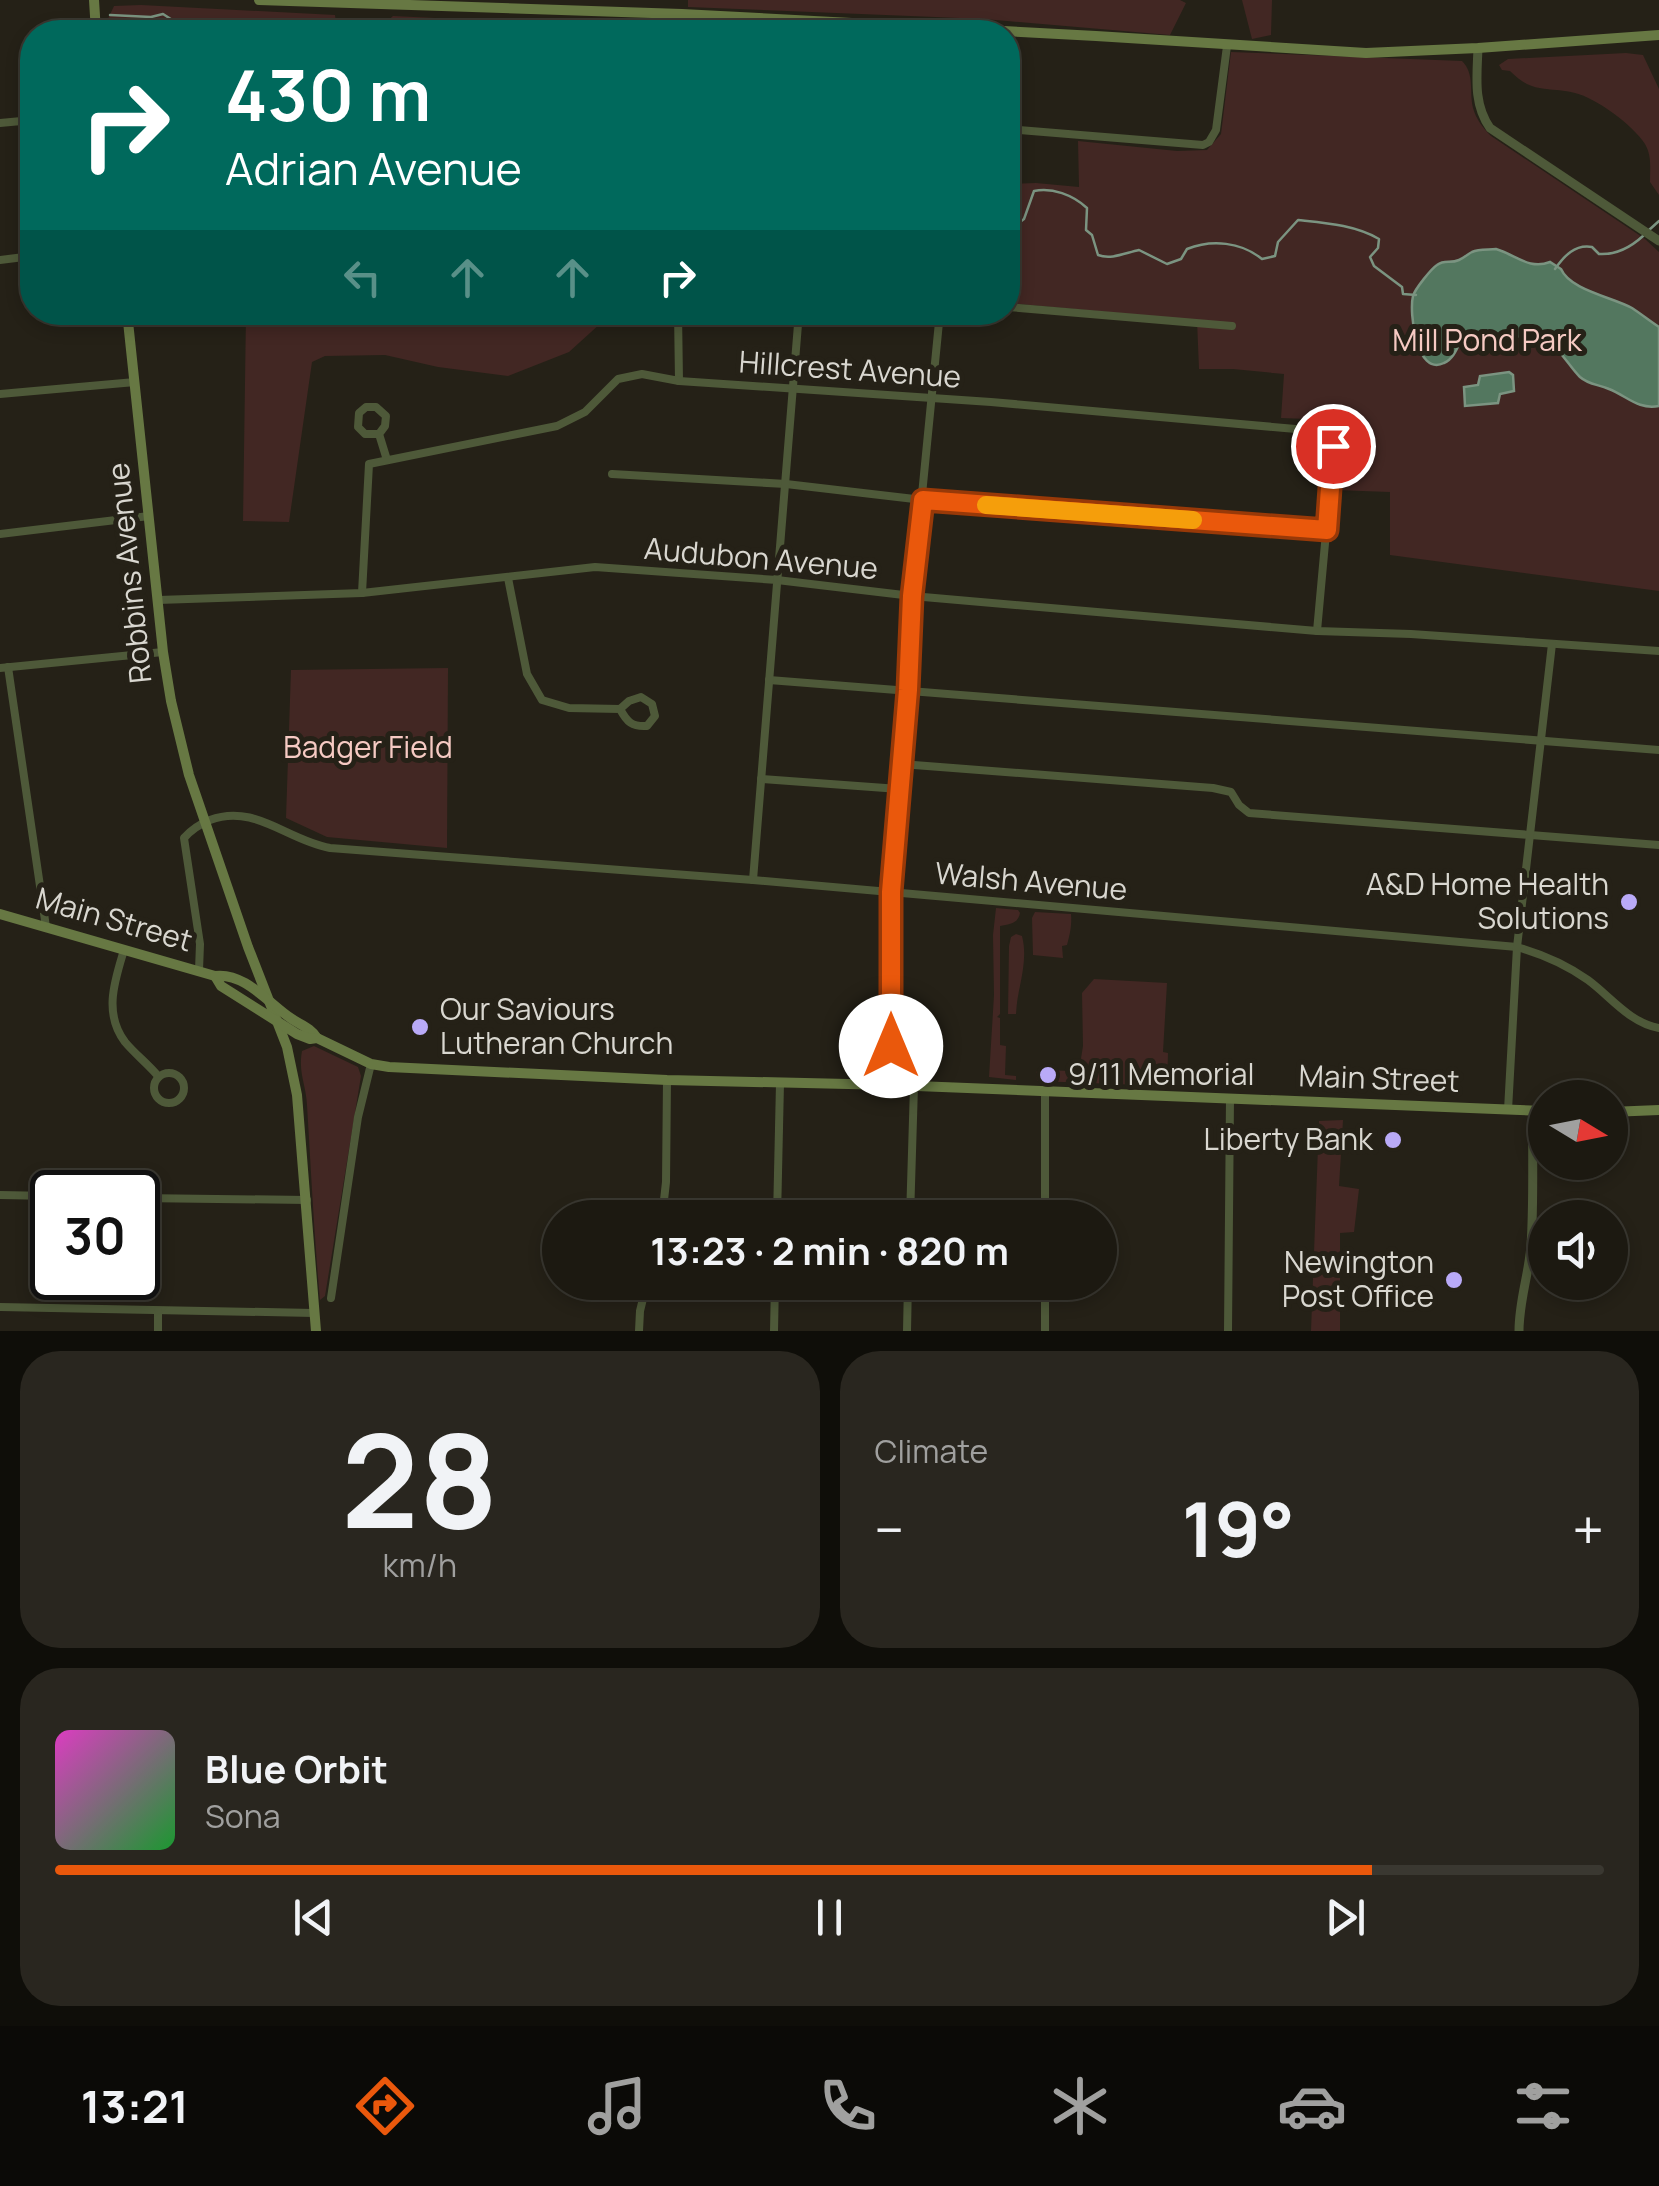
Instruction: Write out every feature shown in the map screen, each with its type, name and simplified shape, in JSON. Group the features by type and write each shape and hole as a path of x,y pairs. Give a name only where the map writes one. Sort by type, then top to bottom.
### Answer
{"main road":[{"path":"259,0 782,20"},
{"path":"1020,34 1366,54 1659,36"},
{"name":"Robbins Avenue","path":"128,325 162,652 181,747 205,823 287,1047 297,1095 316,1331"},
{"name":"Main Street","path":"0,914 215,976 222,974 247,985 317,1038 371,1064 389,1067 1528,1111"},
{"path":"215,976 221,986 305,1038 317,1038"},
{"path":"1628,1111 1659,1110"}],"street":[{"path":"682,14 682,20"},
{"path":"1020,129 1203,145 1216,130 1227,46"},
{"path":"1478,48 1478,102 1490,128 1659,241"},
{"path":"1020,308 1232,326"},
{"path":"678,325 679,381"},
{"path":"752,880 798,325"},
{"path":"890,1086 891,892 912,596 939,325"},
{"name":"Hillcrest Avenue","path":"387,460 557,426 585,412 618,379 642,374 679,381 1330,432 1333,446 1327,530"},
{"path":"0,394 134,382"},
{"path":"362,593 369,464 387,460 379,434"},
{"path":"612,474 786,484 923,500 1327,530 1318,631"},
{"path":"0,534 148,516"},
{"name":"Audubon Avenue","path":"158,600 362,593 595,567 777,580 912,596 1318,631 1659,651"},
{"path":"508,578 527,674 542,700 570,708 620,709 629,700 642,697 652,704 655,716 647,726 636,727 626,722 620,709"},
{"path":"1508,1110 1516,947 1552,644"},
{"path":"46,927 4,668 162,652"},
{"path":"770,680 1659,750"},
{"path":"901,764 1213,788 1231,792 1249,813 1659,845"},
{"path":"761,779 899,789"},
{"name":"Walsh Avenue","path":"205,823 238,814 260,820 302,841 330,848 752,880 1516,947 1549,958 1585,978 1639,1022 1659,1028"},
{"path":"199,970 200,944 184,842 187,834 205,823"},
{"path":"124,950 113,992 114,1016 124,1041 158,1076"},
{"path":"331,1298 358,1117 371,1064"},
{"path":"166,1072 178,1075 184,1087 180,1099 172,1103 159,1100 153,1088 158,1076 166,1072"},
{"path":"664,1200 666,1080"},
{"path":"777,1200 780,1084"},
{"path":"911,1200 914,1086"},
{"path":"1045,1200 1046,1093"},
{"path":"1228,1331 1230,1098"},
{"path":"1519,1331 1535,1180"},
{"path":"0,1195 30,1196"},
{"path":"160,1198 307,1200"},
{"path":"328,1247 339,1248"},
{"path":"639,1331 642,1300"},
{"path":"774,1331 775,1300"},
{"path":"907,1331 908,1300"},
{"path":"1045,1300 1045,1331"},
{"path":"0,1307 314,1313"},
{"path":"158,1310 158,1331"}],"green space":[{"path":"688,0 1186,3 1170,35 1020,20 688,7"},
{"path":"1242,0 1272,0 1271,35 1252,39"},
{"path":"114,6 335,15 336,20 107,20"},
{"path":"393,16 477,20 389,20"},
{"name":"Mill Pond Park","path":"1231,52 1462,61 1470,77 1474,112 1491,136 1659,252 1659,591 1390,555 1390,492 1334,490 1334,420 1281,418 1284,374 1199,369 1197,320 1020,304 1020,184 1079,187 1078,141 1177,151 1207,150 1221,134"},
{"path":"1643,55 1659,89 1659,195 1650,182 1647,149 1623,121 1584,96 1533,87 1499,65 1508,59"},
{"path":"246,325 599,325 569,352 508,376 385,355 325,356 312,362 289,522 243,521"},
{"name":"Badger Field","path":"448,668 447,848 327,837 286,818 291,670"},
{"path":"996,908 1020,913 1015,921 1000,926 997,1017 1000,1045 1006,1046 1005,1075 1016,1076 1016,1080 989,1077"},
{"path":"1035,912 1071,914 1067,945 1062,946 1063,958 1033,955"},
{"path":"1016,934 1022,936 1023,966 1016,1014 1008,1014 1009,946"},
{"path":"1094,979 1167,983 1163,1052 1168,1053 1167,1086 1037,1081 1036,1072 1040,1070 1072,1071 1078,1077 1083,1046 1082,993"},
{"path":"314,1046 358,1067 361,1076 325,1296 320,1300 301,1066 302,1051"},
{"path":"1343,1120 1339,1186 1359,1189 1354,1232 1340,1233 1340,1331 1311,1331 1319,1121"}],"shaded area":[{"path":"1496,249 1529,263 1550,262 1573,282 1632,308 1659,327 1659,406 1639,404 1587,382 1553,345 1541,339 1462,338 1444,363 1434,365 1427,361 1414,328 1412,304 1417,289 1440,263 1459,260 1475,251"},
{"path":"1509,372 1513,375 1514,391 1500,394 1498,403 1465,406 1464,387 1478,385 1480,376"}],"waterway":[{"path":"110,15 163,14 172,20"},
{"path":"1020,222 1034,191 1062,193 1087,208 1086,230 1092,235 1098,255 1139,250 1167,264 1181,259 1187,249 1206,244 1236,246 1262,259 1275,256 1278,242 1298,220 1330,224 1379,239 1378,248 1370,257 1374,266 1402,287 1403,294 1416,295"},
{"path":"1649,230 1659,221"},
{"path":"1555,269 1575,249 1592,247 1599,254 1611,253 1643,236"}],"slow traffic":[{"path":"986,505 1193,520"}],"place":[{"name":"A&D Home Health Solutions","path":"1629,902"},
{"name":"Our Saviours Lutheran Church","path":"420,1027"},
{"name":"9/11 Memorial","path":"1048,1075"},
{"name":"Liberty Bank","path":"1393,1140"},
{"name":"Newington Post Office","path":"1454,1280"}],"route":[{"path":"891,1046 891,892 912,596 923,500 1327,530 1333,446"}]}
